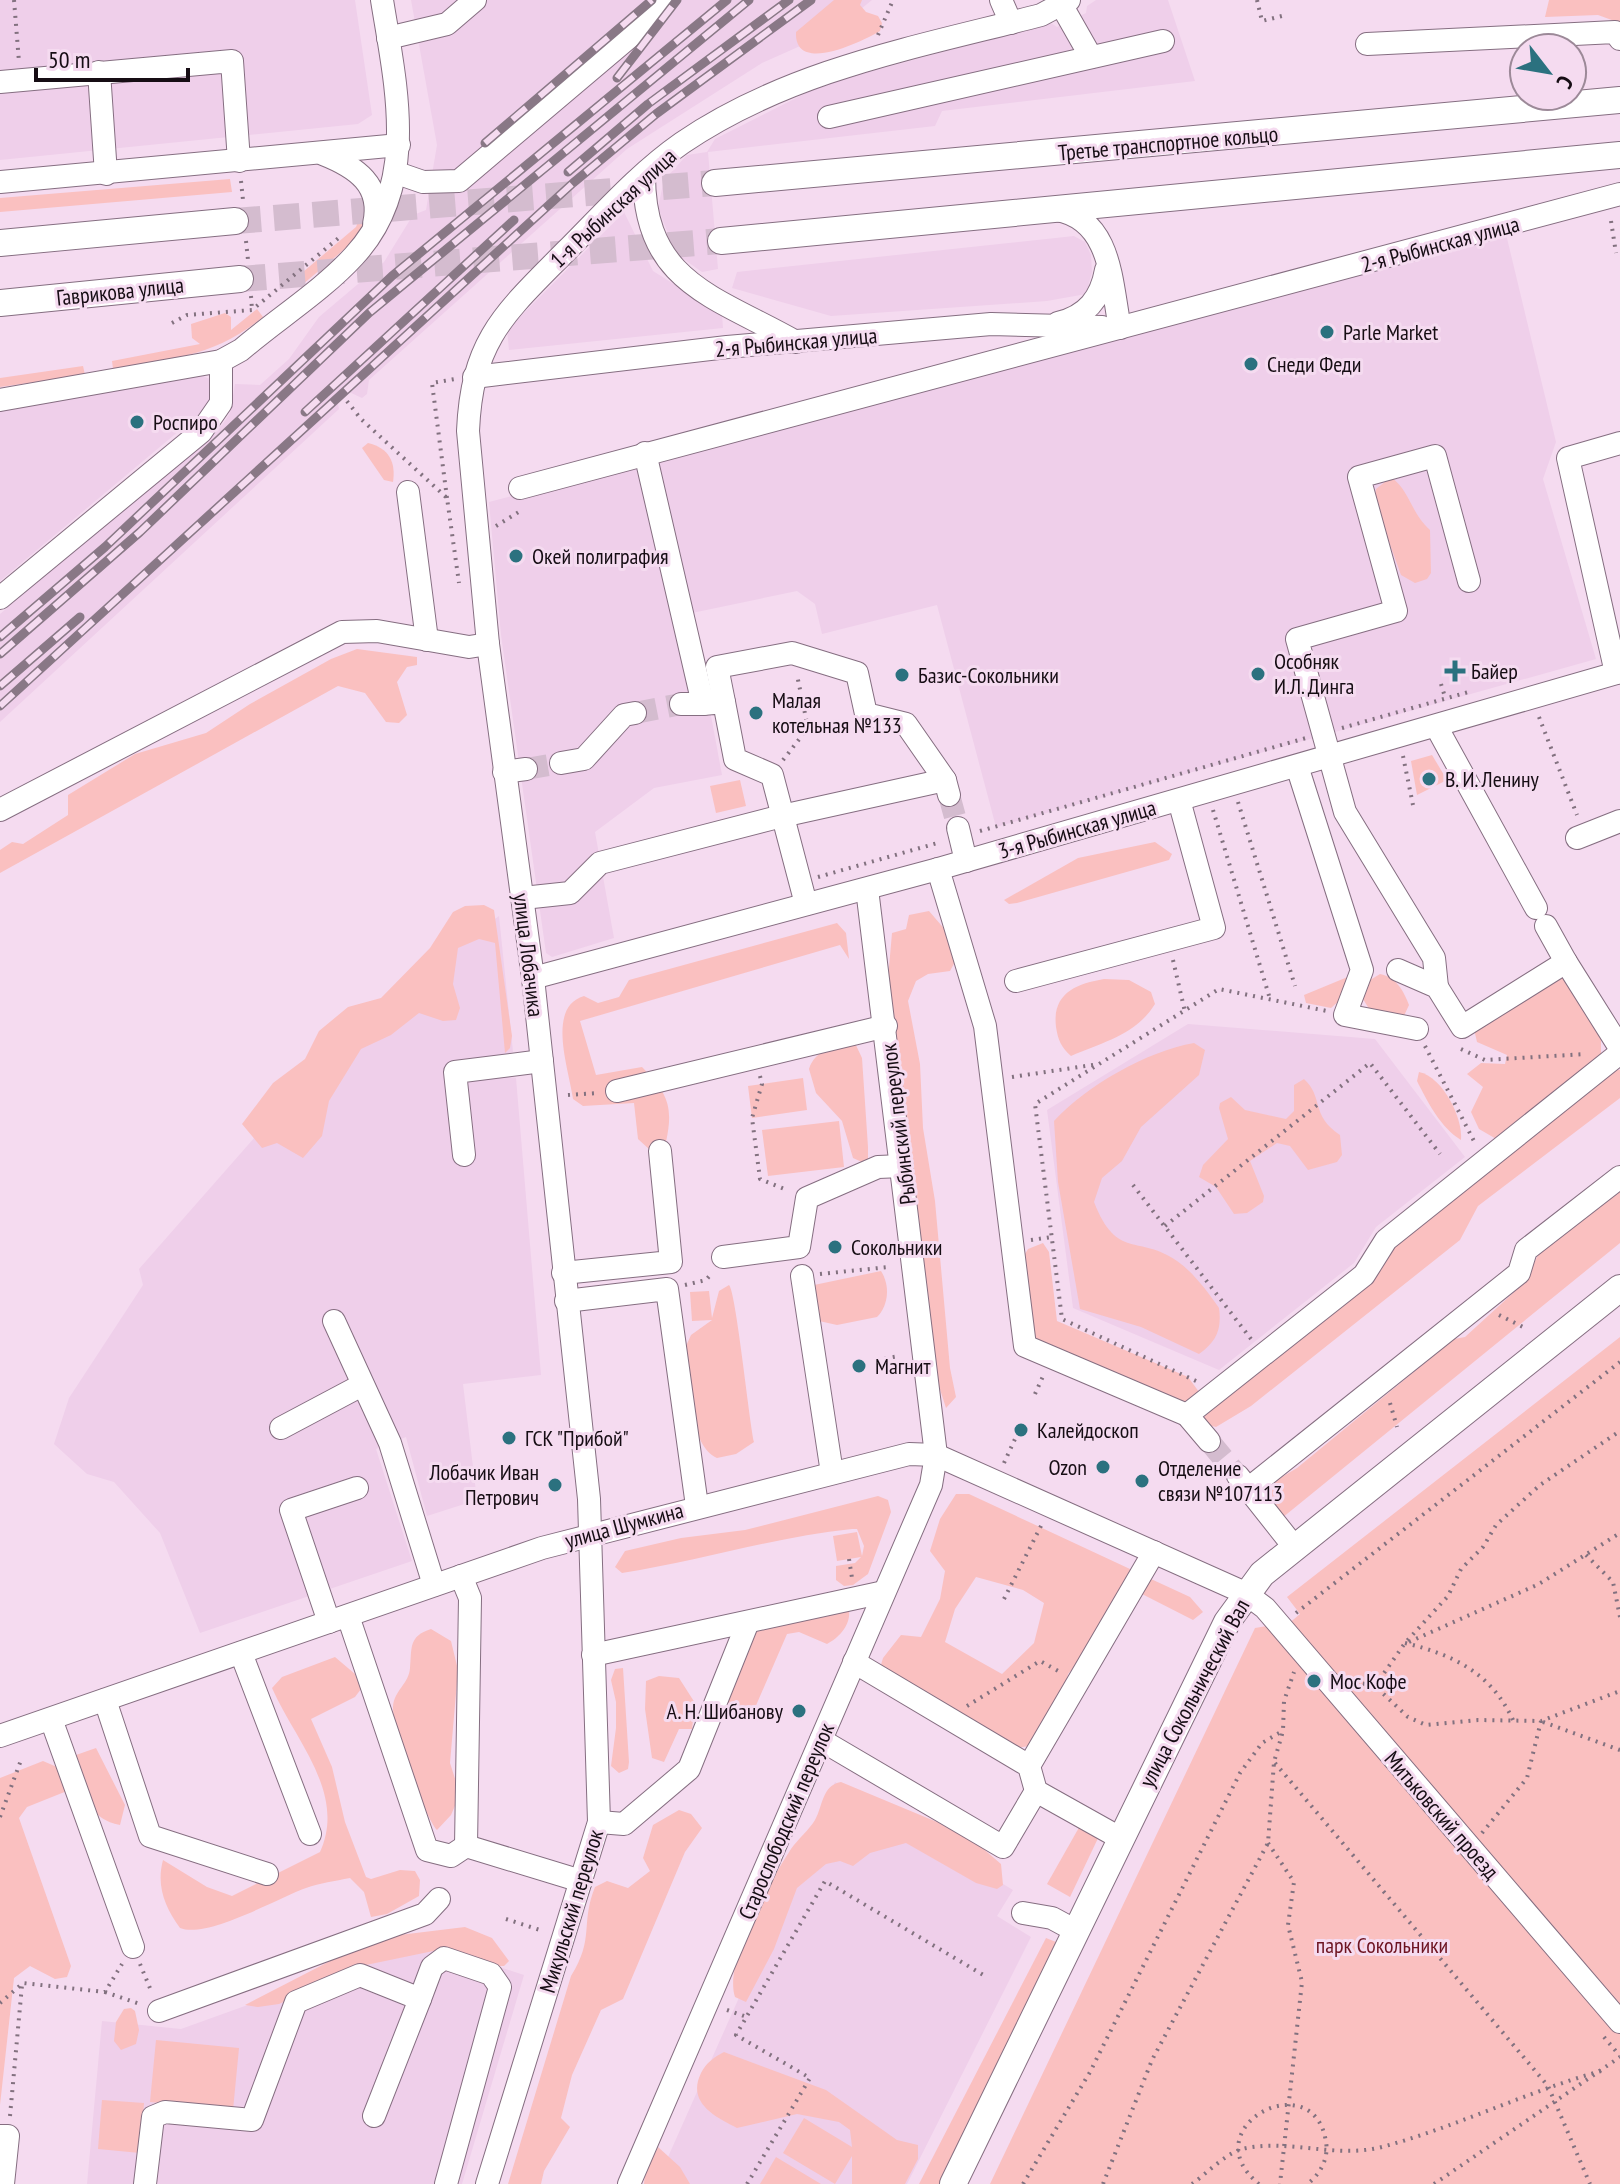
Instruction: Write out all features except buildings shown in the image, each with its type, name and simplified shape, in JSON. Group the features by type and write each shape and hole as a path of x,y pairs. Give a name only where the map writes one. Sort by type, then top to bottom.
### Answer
{"main road":[{"name":"Третье транспортное кольцо","path":"715,183 1620,100"},
{"path":"721,241 1620,155"},
{"path":"0,243 241,223"},
{"name":"Гаврикова улица","path":"0,303 246,275"},
{"name":"улица Сокольнический Вал","path":"953,2184 1227,1622 1255,1601 1262,1574 1620,1288"}],"street":[{"path":"0,400 221,361 241,350 353,258 373,230 388,201 397,173 399,145 382,0"},
{"path":"388,38 447,24 475,0"},
{"path":"397,173 423,182 459,181 641,27 663,0"},
{"path":"1001,0 1011,23"},
{"path":"1066,3 1091,57"},
{"name":"1-я Рыбинская улица","path":"474,377 488,341 511,307 644,175 682,143 795,83 828,70 1011,23 1066,3"},
{"path":"1367,44 1615,32 1620,39"},
{"path":"829,117 1163,41"},
{"path":"10,81 232,61 239,161"},
{"path":"99,72 106,174"},
{"path":"0,182 399,145"},
{"path":"319,152 346,163 372,187 377,211 373,230"},
{"path":"644,175 646,212 651,232 666,261 697,286 796,342"},
{"name":"2-я Рыбинская улица","path":"520,492 645,453 1620,194"},
{"path":"1120,328 1103,231 1113,213 1138,200"},
{"path":"1048,208 1080,217 1105,254 1103,287 1091,306 1073,319 1051,324"},
{"path":"991,324 1002,331 1008,342 994,362"},
{"name":"2-я Рыбинская улица","path":"474,377 991,324 1120,328"},
{"path":"0,598 201,432 221,403 221,361"},
{"name":"улица Лобачика","path":"474,377 468,431 488,644 515,771 523,898 589,1499 589,1533"},
{"path":"1618,673 1568,458 1620,443"},
{"path":"645,453 679,642 703,703 735,759 772,775 806,904"},
{"path":"1417,1029 1345,1015 1362,970 1315,761 1317,735 1297,639 1396,611 1359,477 1435,456 1469,581"},
{"path":"408,492 427,640"},
{"path":"0,810 342,632 377,631 469,647 488,644"},
{"path":"523,898 570,893 600,863 782,816 947,788 906,724 866,714 857,673 792,653 717,667 703,703"},
{"name":"3-я Рыбинская улица","path":"533,978 867,889 1618,673"},
{"path":"1303,709 1317,735"},
{"path":"561,763 584,759 624,715 635,713"},
{"path":"1187,1415 1364,1275 1386,1240 1620,1050 1566,962 1436,726"},
{"path":"1315,761 1434,958 1437,987 1462,1027 1566,962"},
{"path":"1016,981 1214,928 1179,800"},
{"path":"1577,838 1620,821"},
{"path":"959,832 966,861"},
{"path":"938,869 985,1026 1025,1346 1187,1415 1209,1441"},
{"name":"Рыбинский переулок","path":"867,889 936,1455"},
{"path":"1398,970 1437,987"},
{"path":"617,1091 886,1026"},
{"path":"464,1155 455,1072 542,1061"},
{"path":"563,1273 671,1262 660,1151"},
{"path":"723,1257 799,1247 807,1198 878,1167 902,1166"},
{"path":"1295,1548 1243,1483 1519,1273 1526,1250 1620,1177"},
{"path":"802,1276 832,1473"},
{"path":"566,1301 667,1289 697,1506"},
{"path":"334,1321 390,1443 434,1585"},
{"path":"281,1428 362,1385"},
{"name":"улица Шумкина","path":"0,1736 589,1533 909,1454 936,1455 997,1480 1255,1601"},
{"name":"Старослободский переулок","path":"629,2184 931,1485 936,1455"},
{"path":"357,1488 291,1510 338,1619 427,1850 451,1856 466,1846"},
{"name":"Микульский переулок","path":"487,2184 599,1822 589,1533"},
{"path":"1029,1766 1154,1552"},
{"path":"461,1576 470,1598 466,1846"},
{"path":"593,1655 884,1592"},
{"name":"Митьковский проезд","path":"1255,1601 1308,1658 1620,2022"},
{"path":"599,1822 624,1824 689,1769 748,1622"},
{"path":"241,1653 310,1834"},
{"path":"854,1662 1029,1766 1036,1791 1120,1838"},
{"path":"105,1700 150,1836 267,1874"},
{"path":"51,1719 133,1947"},
{"path":"821,1740 1003,1847 1036,1791"},
{"path":"466,1846 581,1881"},
{"path":"159,2011 425,1914 439,1899"},
{"path":"1023,1913 1052,1918 1076,1931"},
{"path":"374,2116 432,1967 444,1958 491,1974 500,1987 446,2184"},
{"path":"145,2184 151,2123 158,2113 252,2120 296,2002 360,1975 420,1999"},
{"path":"3,2184 4,2136"}],"path":[{"path":"10,81 14,0"},
{"path":"872,48 893,0"},
{"path":"1257,0 1262,21 1282,16"},
{"path":"252,310 241,223 241,181 256,179"},
{"path":"1611,221 1616,253"},
{"path":"172,323 187,315 252,310 344,234"},
{"path":"432,383 447,498"},
{"path":"495,528 522,510 520,492"},
{"path":"772,775 808,728 792,653"},
{"path":"1441,684 1445,698"},
{"path":"799,882 959,832 1475,690"},
{"path":"1539,717 1577,815 1590,811"},
{"path":"1403,754 1413,805"},
{"path":"1238,802 1295,986"},
{"path":"1213,810 1270,999"},
{"path":"1174,963 1185,1012"},
{"path":"1208,1398 1193,1376 1062,1319 1035,1104 1219,989 1345,1015"},
{"path":"1417,1029 1485,1162"},
{"path":"1451,1045 1485,1060 1590,1053"},
{"path":"992,1080 1101,1063"},
{"path":"1165,1226 1370,1063 1440,1154"},
{"path":"762,1084 752,1118 760,1179 807,1198"},
{"path":"568,1095 617,1091"},
{"path":"1133,1185 1253,1342"},
{"path":"667,1289 706,1280 723,1257"},
{"path":"802,1276 889,1267"},
{"path":"877,1360 899,1356"},
{"path":"1280,1626 1620,1362"},
{"path":"1620,1431 1540,1485 1496,1525 1483,1547 1461,1569 1448,1596 1405,1643 1375,1686 1408,1717 1426,1725 1541,1721 1620,1750"},
{"path":"997,1480 1015,1439"},
{"path":"1004,1599 1043,1522"},
{"path":"1405,1643 1539,1584 1620,1533"},
{"path":"1586,1555 1613,1582 1620,1617"},
{"path":"849,1559 854,1588"},
{"path":"1405,1643 1461,1661 1488,1681 1503,1699 1513,1720"},
{"path":"1103,2184 1152,2060 1268,1843 1274,1762 1283,1731 1284,1701 1294,1672 1308,1658"},
{"path":"948,1717 1040,1661 1078,1682"},
{"path":"1541,1721 1620,1691"},
{"path":"1481,1835 1527,1778 1541,1721"},
{"path":"1023,2184 1090,2072 1240,1773 1262,1743 1283,1731"},
{"path":"1,1815 21,1760"},
{"path":"1274,1762 1548,2086 1590,2184"},
{"path":"1268,1843 1294,1882 1288,1925 1302,1982 1280,2184"},
{"path":"747,2184 810,2078 736,2035 825,1881 985,1976"},
{"path":"506,1919 543,1931"},
{"path":"105,1992 133,1947"},
{"path":"133,1947 159,2011"},
{"path":"770,1977 777,1981"},
{"path":"0,2003 23,1983 105,1992 159,2011"},
{"path":"4,2136 23,1983"},
{"path":"732,2012 747,2017"},
{"path":"1434,2184 1620,2057"},
{"path":"1192,2184 1240,2150 1284,2147 1327,2152 1379,2147 1548,2086 1601,2071"},
{"path":"1259,2184 1244,2166 1240,2150 1242,2132 1256,2114 1276,2105 1288,2104 1309,2112 1317,2120 1326,2140 1327,2152 1319,2173 1307,2184"}],"shaded area":[{"path":"0,0 355,0 372,115 358,124 0,160"},
{"path":"411,0 872,0 834,31 762,63 627,149 369,380 367,394 362,398 347,391 337,399 339,409 0,722 0,614 222,425 230,413 235,384 260,385 289,359 319,317 384,262 413,215 426,210 437,145"},
{"path":"1096,0 1168,0 1195,81 942,111 935,126 708,152 718,269 702,272 675,253 658,207 664,180 687,155 707,152 715,139 824,84 1051,23 1057,27 1086,13 1087,6"},
{"path":"624,212 653,271 722,314 723,328 509,350 507,330"},
{"path":"1506,234 1556,442 1543,479 1596,659 996,827 937,605 822,634 815,604 797,591 692,613 722,775 654,788 595,832 614,938 552,957 546,953 501,635 489,502"},
{"path":"1074,236 1085,242 1091,255 1092,272 1086,294 1047,301 831,316 732,288 737,272"},
{"path":"203,376 212,380 213,395 205,409 0,581 0,411"},
{"path":"499,916 513,1052 504,1055 504,1066 506,1077 516,1078 541,1375 463,1384 477,1500 427,1516 406,1437 376,1449 412,1561 200,1633 160,1533 114,1482 87,1474 54,1444 69,1398 143,1285 139,1269 255,1137 434,963"},
{"path":"1188,1024 1375,1039 1465,1157 1376,1227 1354,1263 1219,1370 1073,1308 1047,1110"},
{"path":"835,1782 1013,1890 997,1916 1031,1937 907,2184 656,2184"},
{"path":"423,1942 524,1975 462,2184 87,2184 102,2021 181,2029"}],"green space":[{"path":"834,0 862,0 860,5 866,12 878,16 882,23 880,31 830,52 806,52 798,45 796,32"},
{"path":"1549,0 1620,0 1620,23 1598,15 1545,17"},
{"path":"230,179 232,192 0,212 0,198"},
{"path":"365,204 369,214 360,236 302,285 296,278 356,227"},
{"path":"257,309 263,317 210,348 113,369 112,361 200,344 192,338 191,324 225,313 231,317 231,330"},
{"path":"83,366 85,375 0,387 0,378"},
{"path":"368,443 381,448 390,457 393,482 384,480 362,448"},
{"path":"1391,477 1403,489 1430,530 1431,573 1427,579 1415,583 1401,575 1374,500 1376,489"},
{"path":"357,649 417,657 417,665 407,667 397,682 407,715 399,723 386,722 365,693 338,686 0,873 0,850 12,842 23,844 68,815 68,795 135,754 206,733 250,704 331,659"},
{"path":"1432,755 1447,780 1417,795 1411,761"},
{"path":"740,780 746,806 716,813 710,786"},
{"path":"1155,842 1172,854 1169,860 1017,903 1009,904 1004,900 1078,858"},
{"path":"484,905 494,910 512,1036 510,1048 505,1053 495,943 479,939 458,948 453,984 460,1008 456,1020 443,1021 419,1013 391,1035 361,1049 329,1101 322,1136 303,1158 277,1143 262,1148 242,1124 273,1083 305,1059 319,1031 348,1007 381,998 430,948 453,912 465,906"},
{"path":"929,911 947,932 957,958 950,971 928,974 916,981 908,1001 920,1064 923,1128 935,1201 950,1368 956,1397 946,1408 937,1380 887,990 892,933 906,929 909,915"},
{"path":"837,923 846,933 849,959 840,945 580,1021 596,1075 642,1067 663,1092 669,1109 666,1142 650,1150 638,1139 634,1103 583,1106 573,1099 563,1040 566,1013 572,1002 584,996 598,1003 619,997 629,980"},
{"path":"1561,973 1601,1038 1601,1059 1498,1140 1479,1129 1471,1112 1483,1087 1467,1074 1481,1063 1505,1064 1507,1055 1477,1042 1473,1025"},
{"path":"1380,974 1399,985 1404,994 1409,1005 1402,1020 1371,1012 1363,999 1367,982"},
{"path":"1350,976 1348,993 1331,1008 1306,1003 1304,995"},
{"path":"1104,979 1129,980 1151,992 1155,1004 1129,1030 1071,1056 1058,1036 1058,1006 1068,992"},
{"path":"854,1041 862,1058 868,1147 868,1161 864,1163 853,1158 842,1121 816,1093 809,1069 821,1053 833,1046"},
{"path":"1194,1043 1205,1050 1199,1075 1141,1127 1122,1161 1102,1178 1094,1202 1111,1232 1130,1244 1163,1253 1177,1261 1194,1276 1219,1308 1220,1323 1216,1335 1199,1354 1141,1327 1080,1309 1058,1182 1054,1121 1083,1095 1118,1072 1157,1054"},
{"path":"1612,1069 1620,1070 1620,1098 1478,1206 1460,1240 1251,1406 1216,1427 1204,1424 1205,1412 1390,1250"},
{"path":"1419,1072 1436,1082 1450,1100 1459,1121 1461,1140 1447,1129 1430,1106 1417,1081"},
{"path":"803,1078 807,1110 752,1118 748,1086"},
{"path":"1304,1079 1314,1093 1325,1120 1340,1135 1342,1155 1337,1162 1308,1170 1290,1146 1277,1143 1250,1161 1264,1196 1263,1202 1247,1213 1234,1214 1216,1187 1199,1177 1203,1165 1228,1139 1220,1103 1231,1097 1245,1110 1286,1119 1294,1111 1294,1085"},
{"path":"839,1121 844,1167 768,1176 762,1130"},
{"path":"1620,1188 1620,1243 1282,1518 1264,1492 1270,1484 1297,1468 1454,1339 1465,1337 1524,1283 1538,1255"},
{"path":"1043,1243 1049,1252 1057,1321 1188,1377 1202,1396 1185,1410 1031,1344 1020,1262 1028,1249"},
{"path":"881,1271 887,1295 877,1317 837,1325 819,1321 814,1285"},
{"path":"729,1285 754,1442 736,1454 717,1458 707,1450 695,1424 686,1346 691,1335 712,1320 692,1321 690,1292 709,1291 712,1318 719,1291"},
{"name":"парк Сокольники","path":"1620,1337 1620,2184 990,2184 1255,1628 1267,1626 1275,1635 1300,1614 1287,1597"},
{"path":"956,1494 969,1494 1130,1569 1130,1577 1087,1653 1068,1674 1064,1698 1036,1745 1016,1748 880,1668 883,1658 901,1635 921,1637 940,1599 945,1571 930,1551 940,1519","holes":["976,1577 1023,1590 1044,1603 1034,1643 1002,1674 945,1642 955,1609"]},
{"path":"878,1496 888,1500 891,1512 868,1574 853,1585 844,1586 836,1580 836,1566 855,1563 861,1557 837,1561 833,1536 857,1532 862,1556 864,1546 857,1529 794,1538 622,1573 615,1567 625,1551 681,1538 745,1530"},
{"path":"1151,1579 1190,1597 1203,1612 1193,1620 1142,1594"},
{"path":"849,1610 843,1630 827,1644 799,1632 787,1634 751,1717 744,1721 727,1715 725,1704 754,1634 763,1627"},
{"path":"431,1629 451,1641 458,1670 450,1763 460,1794 451,1815 437,1830 424,1808 410,1770 393,1707 409,1674 415,1639"},
{"path":"335,1657 355,1674 361,1689 355,1697 311,1719 332,1767 345,1822 366,1877 371,1879 400,1870 415,1871 420,1880 419,1896 387,1914 371,1917 364,1892 350,1878 306,1888 207,1928 180,1928 163,1896 163,1860 207,1887 232,1896 320,1852 327,1830 327,1809 322,1788 272,1688 282,1677"},
{"path":"623,1668 629,1762 628,1769 619,1773 611,1766 616,1702 611,1680 615,1669"},
{"path":"659,1676 679,1678 695,1703 692,1729 679,1729 664,1762 652,1758 645,1709 646,1681"},
{"path":"96,1748 125,1805 120,1825 98,1815 89,1799 76,1755"},
{"path":"43,1761 57,1767 67,1791 27,1807 19,1818 71,1966 67,1977 55,1979 30,1966 14,1978 0,2105 0,1778"},
{"path":"841,1782 937,1822 980,1846 1001,1864 1003,1885 997,1889 976,1883 906,1843 870,1853 853,1866 840,1861 826,1864 797,1888 774,1949 746,2002 735,1997 733,1982 736,1963 751,1921 791,1849 815,1820 830,1787"},
{"path":"679,1810 691,1814 702,1828 685,1852 623,1999 601,2010 572,2075 561,2118 570,2127 544,2171 541,2184 508,2184 571,1976 583,1951 588,1911 595,1887 607,1881 628,1888 650,1871 643,1858 653,1825"},
{"path":"1081,1824 1100,1834 1070,1897 1047,1884"},
{"path":"465,1927 492,1938 509,1961 504,1966 490,1966 443,1949 361,1966 279,2004 245,2005 336,1958 391,1936"},
{"path":"1046,1938 1056,1942 943,2184 919,2184"},
{"path":"124,2009 135,2011 139,2030 136,2044 121,2050 114,2041 116,2022"},
{"path":"156,2040 239,2048 233,2110 150,2102"},
{"path":"724,2052 826,2090 897,2140 918,2145 918,2159 905,2184 852,2184 852,2156 835,2184 783,2153 804,2118 852,2147 850,2130 839,2122 797,2114 737,2128 711,2113 700,2100 698,2083 705,2066"},
{"path":"102,2100 144,2103 140,2153 98,2149"},
{"path":"658,2147 680,2167 690,2184 644,2184 645,2173"},
{"path":"776,2157 821,2184 760,2184"}],"tunnel":[{"path":"235,221 715,183"},
{"path":"240,279 721,241"},
{"path":"635,713 681,704"},
{"path":"526,769 561,763"},
{"path":"949,795 958,828"},
{"path":"1209,1441 1238,1476"}],"railway":[{"path":"485,143 652,0"},
{"path":"617,78 677,0"},
{"path":"0,637 105,547 392,276 727,0"},
{"path":"0,654 140,532 369,313 749,0"},
{"path":"568,172 648,104 789,0"},
{"path":"0,706 573,183 656,114 811,0"},
{"path":"305,412 514,220"},
{"path":"0,686 80,617"}],"place":[{"name":"Parle Market","path":"1327,332"},
{"name":"Снеди Феди","path":"1251,364"},
{"name":"Роспиро","path":"137,422"},
{"name":"Окей полиграфия","path":"516,556"},
{"name":"Байер","path":"1455,671"},
{"name":"Особняк И.Л. Динга","path":"1258,674"},
{"name":"Базис-Сокольники","path":"902,675"},
{"name":"Малая котельная №133","path":"756,713"},
{"name":"В. И. Ленину","path":"1429,779"},
{"name":"Сокольники","path":"835,1247"},
{"name":"Магнит","path":"859,1366"},
{"name":"Калейдоскоп","path":"1021,1430"},
{"name":"ГСК \"Прибой\"","path":"509,1438"},
{"name":"Ozon","path":"1103,1467"},
{"name":"Отделение связи №107113","path":"1142,1481"},
{"name":"Лобачик Иван Петрович","path":"555,1485"},
{"name":"Мос Кофе","path":"1314,1681"},
{"name":"А. Н. Шибанову","path":"799,1711"}]}
